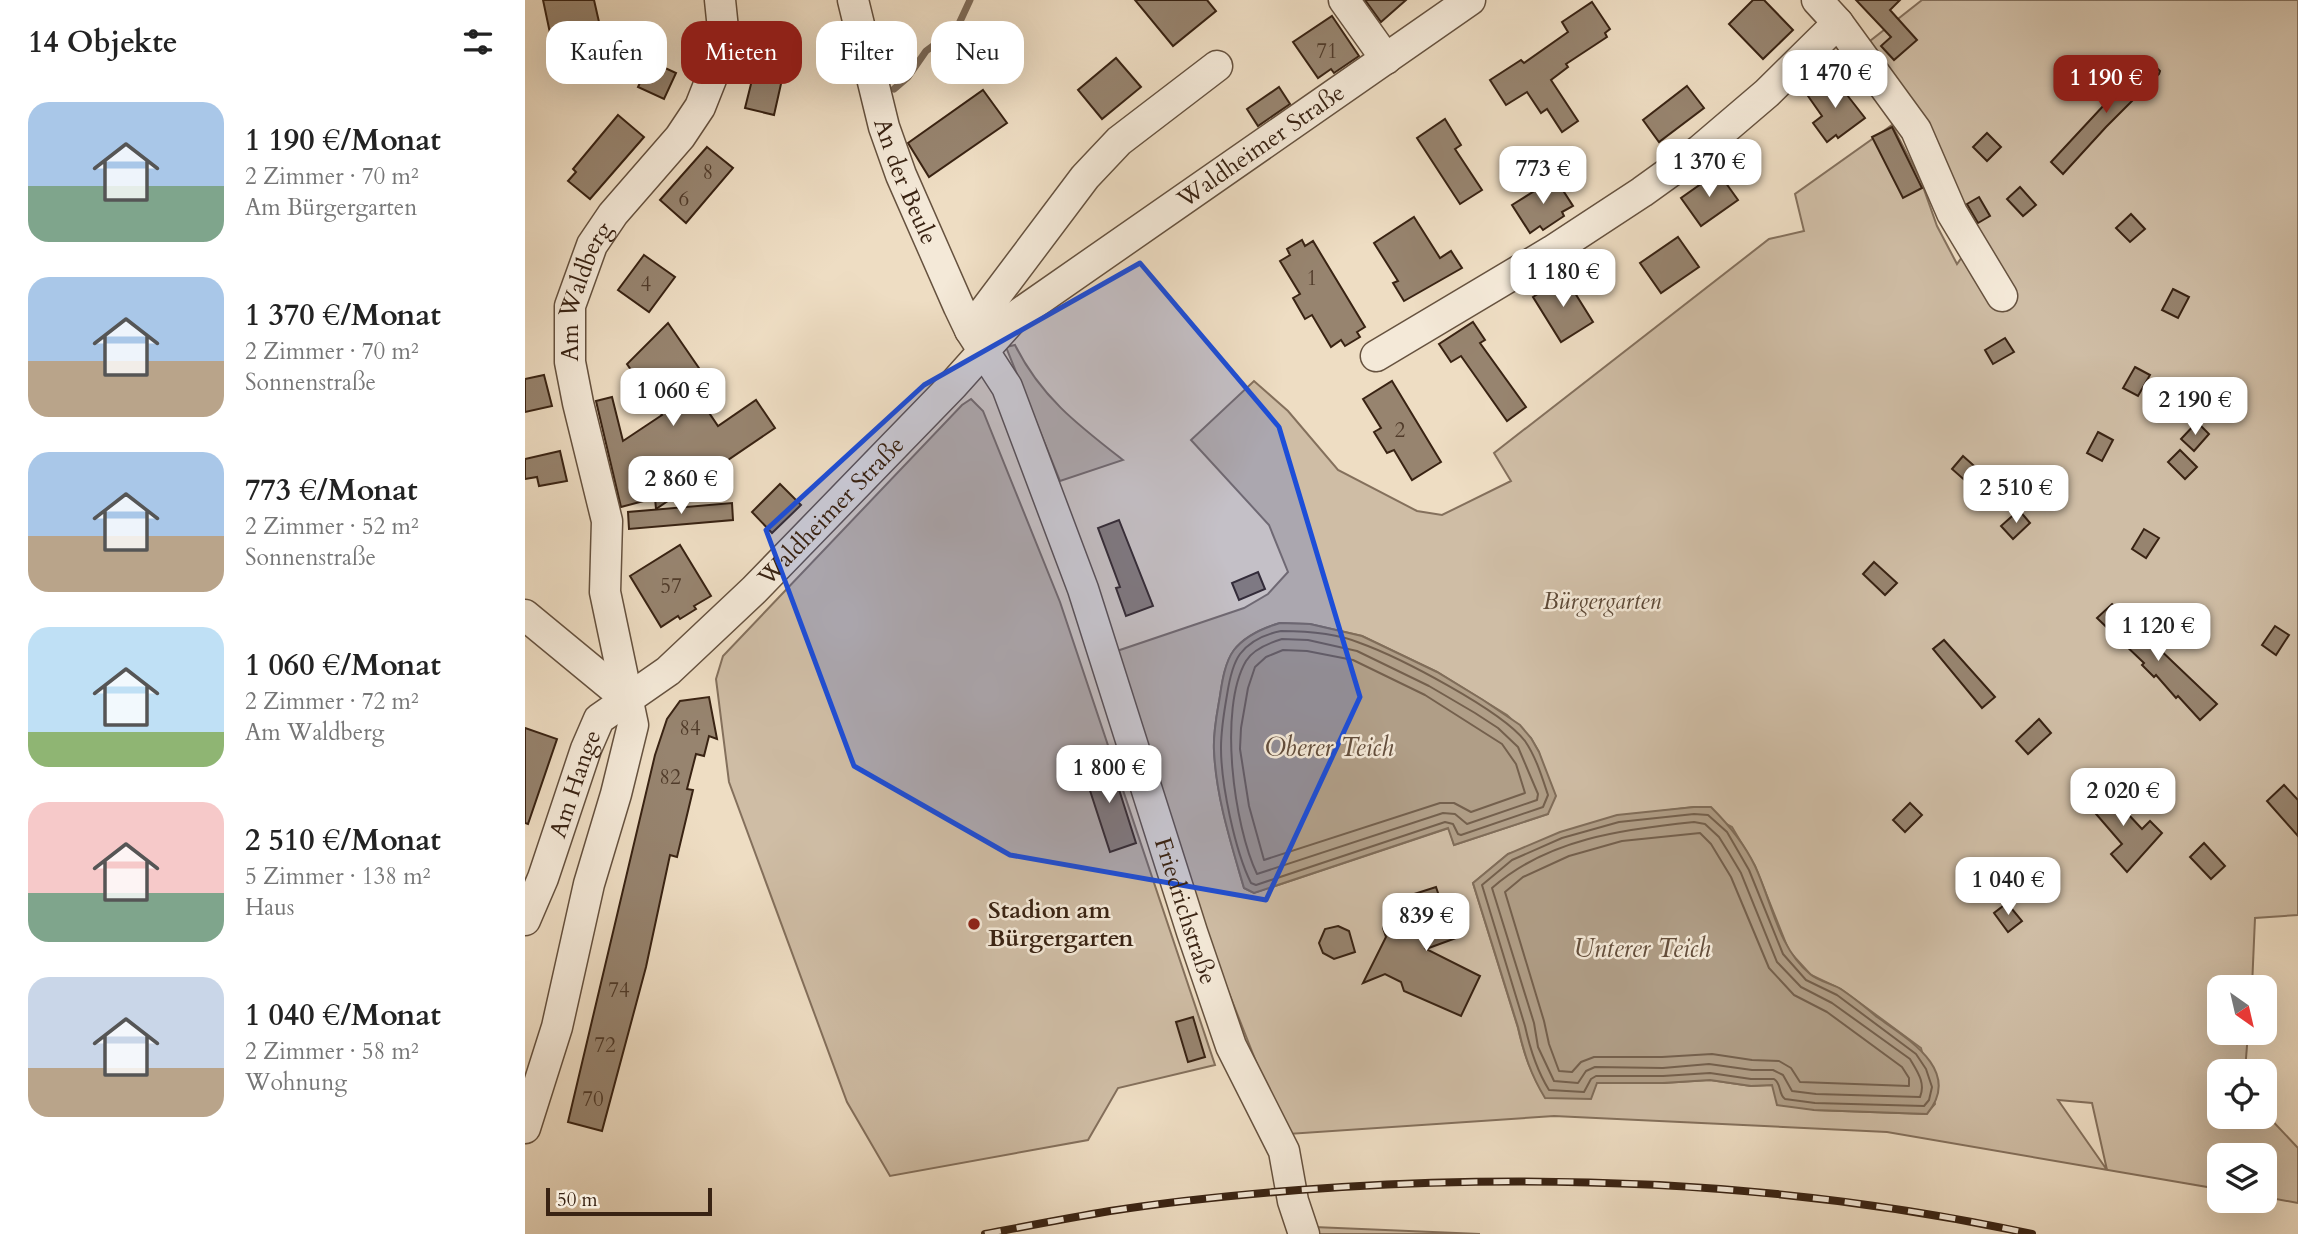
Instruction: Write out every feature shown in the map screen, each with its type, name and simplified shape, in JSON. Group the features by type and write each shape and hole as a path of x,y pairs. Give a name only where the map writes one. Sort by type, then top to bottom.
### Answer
{"street":[{"name":"Am Waldberg","path":"628,699 604,592 607,521 577,403 570,362 569,306 592,246 613,214 680,137 700,107 721,54 723,29 720,0"},
{"name":"An der Beule","path":"853,0 881,117 901,175 977,341"},
{"path":"1344,0 1386,59"},
{"name":"Waldheimer Straße","path":"977,341 1470,0"},
{"path":"1817,0 1838,23 1916,130 1952,213 2002,296"},
{"path":"1376,356 1552,251 1699,151 1766,93 1838,23"},
{"name":"Waldheimer Straße","path":"628,699 668,671 754,590 977,341 1085,177 1119,141 1217,66"},
{"name":"Friedrichstraße","path":"977,341 1007,387 1083,589 1231,1046 1284,1151 1293,1201 1304,1234"},
{"path":"525,615 628,699 633,726 617,794 589,884 557,1027 525,1128"},
{"name":"Am Hange","path":"525,920 544,878 586,749 599,719 628,699"}],"highlighted area":[{"path":"1140,263 1279,427 1360,697 1266,900 1010,855 854,766 766,530 924,385"}],"green space":[{"name":"Bürgergarten","path":"1922,0 2298,0 2298,915 2255,918 2253,975 2207,975 2207,1045 2247,1045 2246,1059 2207,1059 2207,1129 2277,1129 2277,1126 2298,1148 2298,1203 2277,1199 2277,1143 2207,1143 2207,1187 2107,1170 1887,1132 1554,1116 1288,1134 1277,1115 1186,884 1114,652 1244,608 1268,594 1288,572 1269,525 1191,440 1254,381 1288,411 1338,470 1417,511 1442,515 1511,481 1494,453 1769,239 1804,231 1795,194 1892,125 1921,181 1937,226 1957,264 1975,239 1924,118 1870,41","holes":["1280,623 1310,624 1362,636 1437,672 1507,715 1531,738 1539,752 1548,814 1454,845 1449,828 1254,893 1244,888 1225,820 1214,750 1216,723 1228,660 1243,641","1694,807 1732,827 1755,866 1789,951 1811,975 1841,989 1921,1048 1935,1104 1926,1114 1814,1110 1772,1085 1751,1086 1710,1080 1596,1083 1546,1098 1526,1056 1473,883 1508,854 1645,813","2058,1100 2092,1103 2107,1170"]},
{"path":"1015,345 1037,380 1062,409 1123,460 1060,481 1006,347"},
{"name":"Stadion am Bürgergarten","path":"971,399 983,411 1060,602 1215,1065 1118,1088 1088,1140 890,1176 847,1102 729,782 716,679 723,656 962,405"},
{"path":"1314,1227 1480,1234 1317,1234"}],"water":[{"name":"Oberer Teich","path":"1280,623 1310,624 1362,636 1437,672 1520,725 1539,752 1556,796 1548,814 1454,845 1448,828 1254,893 1244,888 1218,785 1214,736 1228,660 1243,641"},
{"name":"Unterer Teich","path":"1711,807 1741,842 1755,866 1783,938 1799,963 1813,976 1854,998 1903,1035 1927,1058 1935,1070 1939,1084 1936,1098 1927,1114 1814,1110 1777,1105 1772,1085 1751,1086 1710,1080 1597,1083 1591,1099 1545,1098 1525,1055 1473,883 1508,854 1560,832 1617,815"}],"building":[{"path":"543,0 594,0 599,21 547,21"},
{"path":"1135,0 1207,0 1216,11 1173,46"},
{"path":"1365,0 1406,0 1381,22"},
{"path":"1753,0 1764,0 1793,30 1763,59 1729,24"},
{"path":"1856,0 1900,0 1890,10 1917,40 1894,60 1881,46 1891,37"},
{"path":"1592,2 1610,29 1605,33 1607,37 1566,64 1568,67 1551,80 1578,121 1562,132 1547,109 1541,113 1527,92 1506,105 1490,80 1521,60 1524,63 1568,32 1562,22"},
{"path":"1332,16 1359,56 1334,73 1331,69 1318,78 1293,42"},
{"path":"1116,58 1141,87 1102,119 1078,90"},
{"path":"2149,60 2160,71 2159,74 2063,174 2051,162 2145,61"},
{"path":"667,69 676,73 664,99 638,87 639,84 667,84"},
{"path":"1833,77 1865,118 1838,138 1836,135 1827,142 1813,123 1822,116 1808,96"},
{"path":"751,84 781,84 774,115 745,108"},
{"path":"1687,86 1704,108 1659,142 1643,120"},
{"path":"1279,87 1290,104 1258,126 1247,109"},
{"path":"983,90 1007,123 929,177 908,143"},
{"path":"618,115 644,137 590,199 568,181 576,172 573,169"},
{"path":"1445,119 1461,145 1455,149 1482,190 1460,204 1417,138"},
{"path":"1892,127 1922,188 1903,198 1872,137"},
{"path":"1987,133 2001,147 1987,161 1973,147"},
{"path":"707,147 733,168 686,223 660,200"},
{"path":"1718,172 1738,200 1701,226 1681,198"},
{"path":"1555,178 1573,206 1562,212 1564,216 1543,230 1540,226 1530,233 1512,205"},
{"path":"2020,187 2036,205 2023,216 2007,199"},
{"path":"1979,197 1990,216 1978,223 1967,204"},
{"path":"2131,214 2145,229 2130,242 2116,228"},
{"path":"1414,217 1440,258 1451,251 1462,268 1404,301 1393,283 1398,281 1374,243"},
{"path":"1678,237 1699,267 1661,293 1640,263"},
{"path":"1302,240 1305,246 1313,241 1365,327 1357,332 1360,337 1345,346 1341,340 1331,347 1312,315 1305,319 1293,298 1300,294 1280,261 1290,255 1287,249"},
{"path":"644,255 675,277 649,312 618,290"},
{"path":"1565,277 1593,322 1561,342 1533,297"},
{"path":"2173,289 2189,297 2178,318 2162,310"},
{"path":"1473,322 1485,340 1480,343 1526,407 1507,421 1461,356 1451,362 1439,344"},
{"path":"668,323 703,374 689,383 718,426 756,400 775,428 656,509 655,498 621,507 596,401 612,397 623,441 662,415 627,364"},
{"path":"2005,338 2014,352 1993,364 1985,350"},
{"path":"2135,367 2150,375 2138,396 2123,388"},
{"path":"544,375 552,406 525,412 525,379"},
{"path":"1392,381 1441,462 1412,480 1394,450 1387,453 1374,432 1381,428 1363,399"},
{"path":"2197,422 2209,434 2194,451 2181,439"},
{"path":"2098,432 2113,440 2102,461 2087,453"},
{"path":"2180,450 2197,467 2185,479 2168,462"},
{"path":"560,451 567,481 539,486 537,477 525,479 525,459"},
{"path":"1963,456 1981,472 1969,484 1952,469"},
{"path":"780,484 801,505 772,533 752,512"},
{"path":"732,503 733,520 629,529 628,512"},
{"path":"2019,510 2030,523 2013,539 2001,526"},
{"path":"1119,520 1153,606 1126,616 1116,588 1120,587 1098,528"},
{"path":"2144,529 2159,538 2146,558 2132,549"},
{"path":"680,545 711,596 680,619 678,616 661,627 630,576"},
{"path":"1874,562 1897,583 1885,595 1863,574"},
{"path":"1258,572 1265,589 1239,600 1232,583"},
{"path":"2112,604 2217,704 2200,720 2097,618"},
{"path":"2275,626 2289,635 2276,655 2262,645"},
{"path":"1944,640 1995,697 1982,708 1933,649"},
{"path":"709,697 717,739 709,736 704,756 696,754 687,789 693,790 677,857 670,855 646,967 602,1131 568,1122 655,755 667,719 680,701"},
{"path":"2039,719 2051,733 2028,754 2016,741"},
{"path":"525,728 557,739 528,824 525,823"},
{"path":"1109,758 1136,843 1110,852 1082,766"},
{"path":"2100,784 2142,829 2150,821 2162,833 2127,872 2111,854 2122,844 2084,800"},
{"path":"2284,785 2298,800 2298,836 2267,801"},
{"path":"1910,803 1922,815 1905,832 1893,820"},
{"path":"2204,843 2225,866 2211,879 2190,857"},
{"path":"1436,887 1442,905 1454,901 1464,906 1468,919 1459,937 1426,949 1480,976 1461,1016 1404,991 1401,982 1385,974 1363,983 1386,937 1383,928 1390,913 1414,924 1405,897"},
{"path":"2007,903 2022,921 2008,932 1994,913"},
{"path":"1338,926 1349,931 1355,952 1334,959 1323,953 1319,943 1325,929"},
{"path":"1193,1017 1205,1057 1188,1062 1176,1022"}],"waterway":[{"path":"894,89 908,77 926,51 957,28 970,0"}],"railway":[{"path":"985,1234 1110,1211 1226,1196 1342,1187 1515,1182 1689,1187 1775,1194 1947,1217 2032,1234"}],"place":[{"name":"Stadion am Bürgergarten","path":"974,924"}]}
